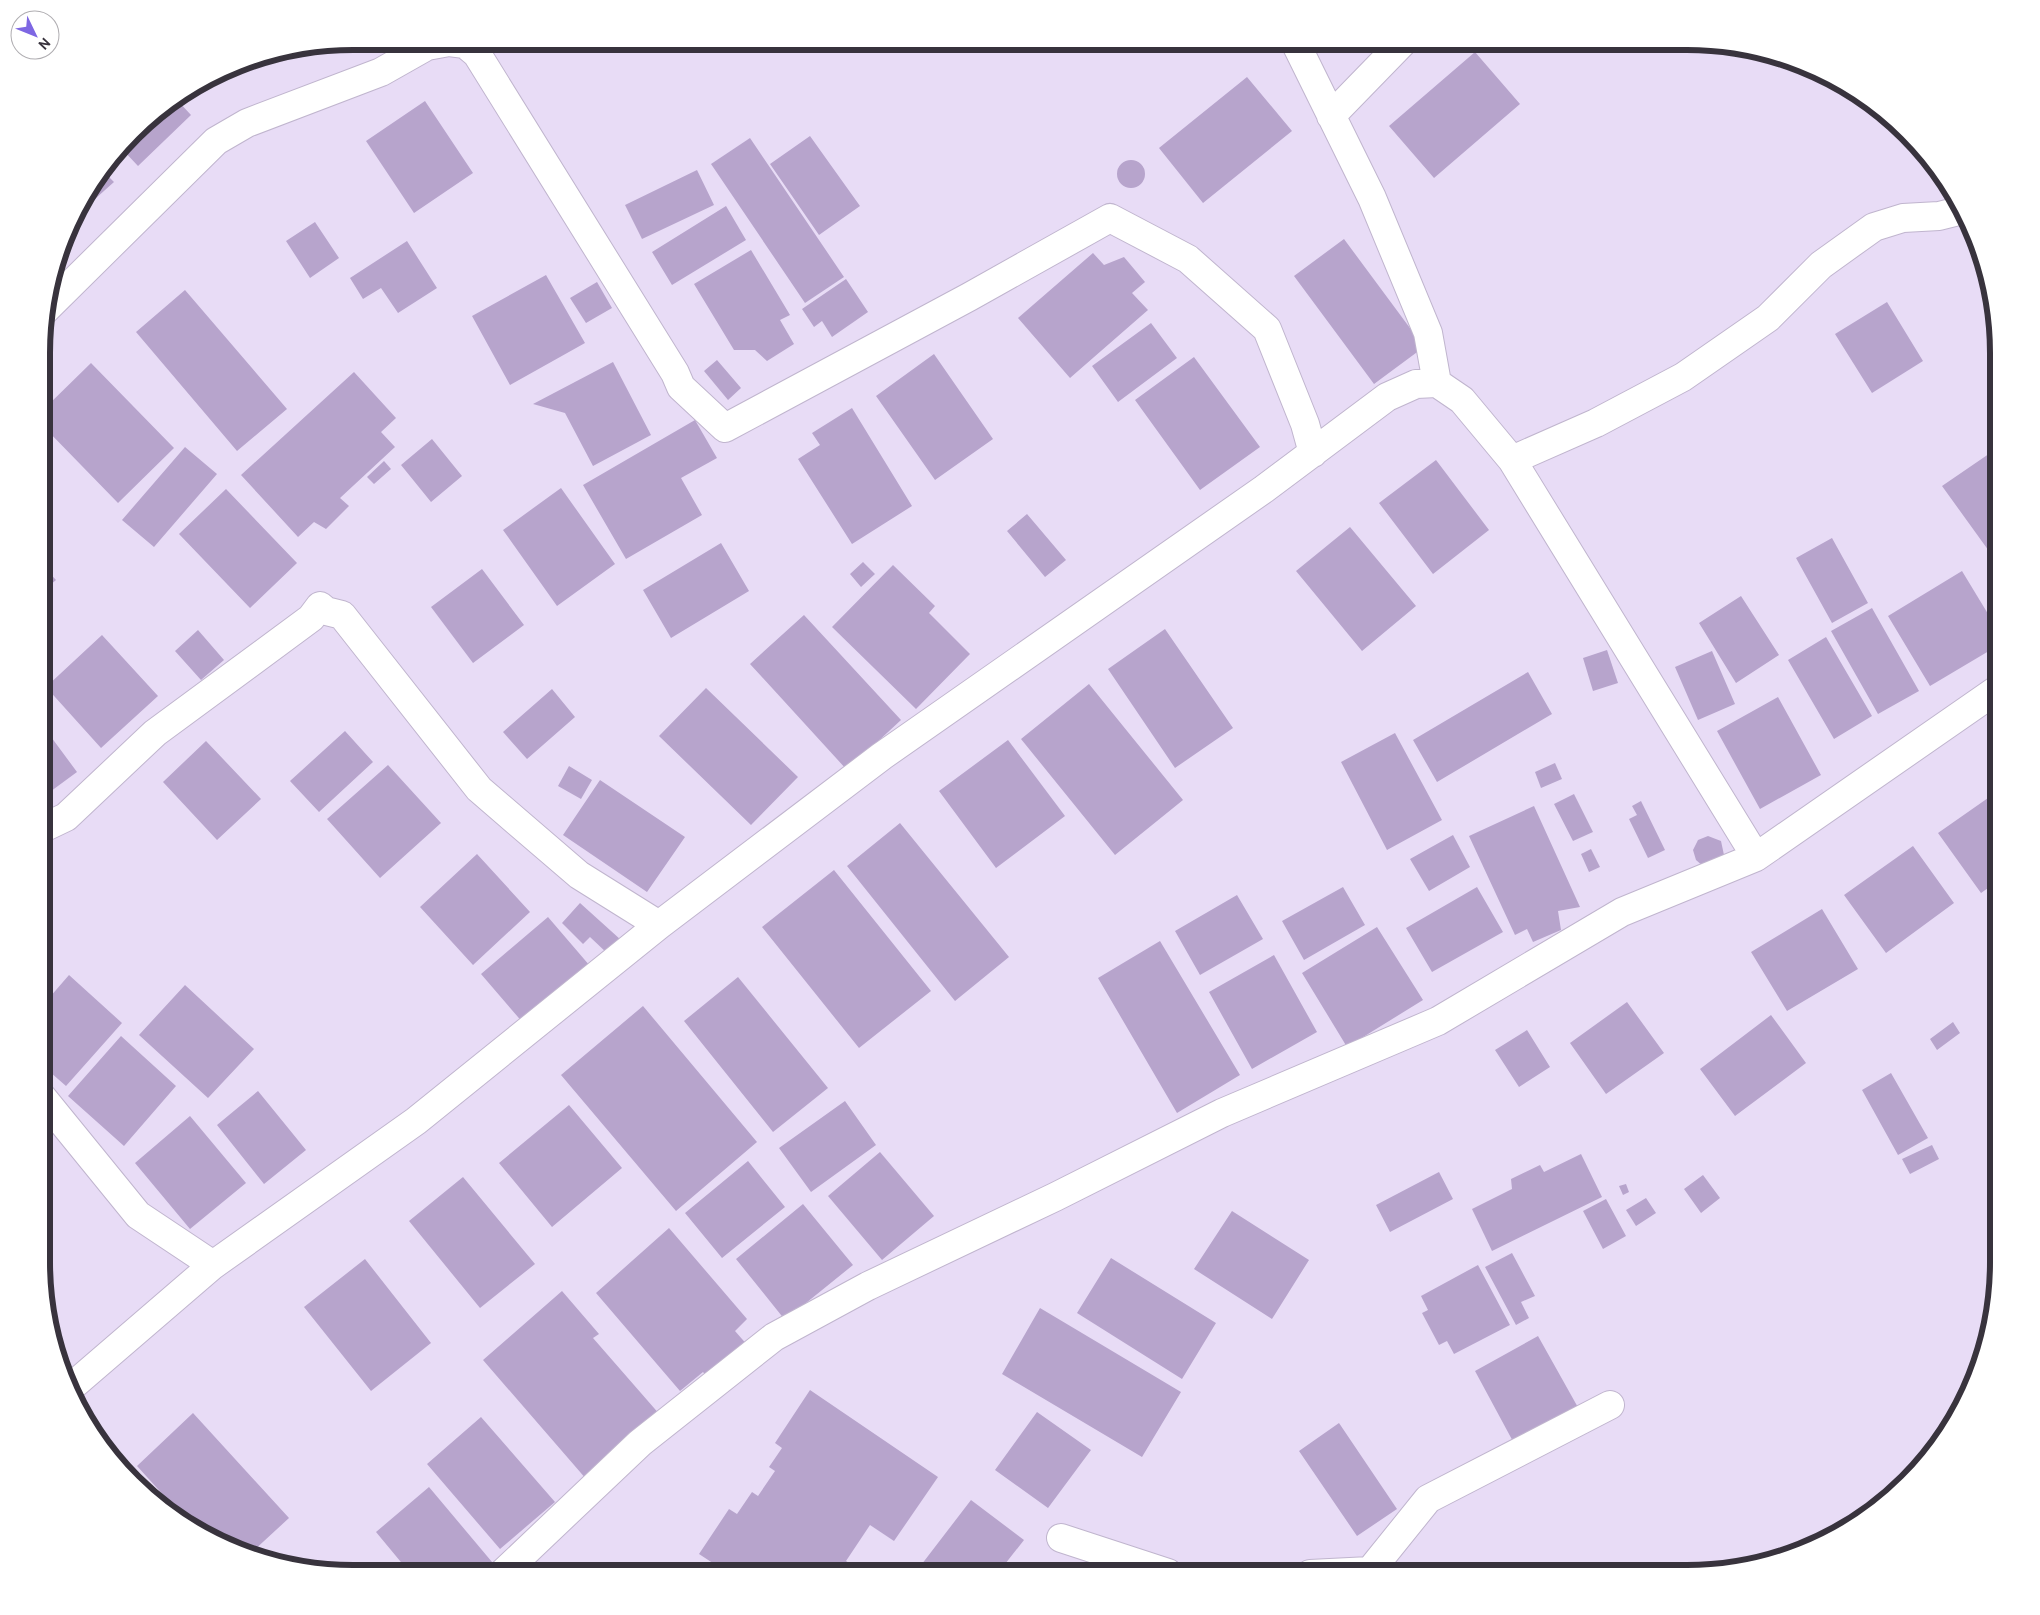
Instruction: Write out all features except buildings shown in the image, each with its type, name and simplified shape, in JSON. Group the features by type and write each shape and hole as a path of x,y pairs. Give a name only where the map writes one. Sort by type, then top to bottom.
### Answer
{"street":[{"path":"55,300 216,141 239,127 381,72 420,50"},
{"path":"486,50 675,373 681,387 725,428 969,297 1110,218 1188,259 1267,329 1305,424 1313,453"},
{"path":"1299,50 1372,198 1428,333 1437,383"},
{"path":"1331,116 1395,50"},
{"path":"1512,460 1596,423 1683,377 1768,318 1821,265 1874,227 1903,218 1939,216 1955,212"},
{"path":"75,1383 213,1265 416,1121 659,925 882,756 1264,490 1387,398 1416,384 1437,383 1462,400 1512,460 1756,857"},
{"path":"50,825 66,817 155,733 311,618 320,606 326,611 342,615 478,789 579,875 659,925"},
{"path":"511,1565 640,1443 774,1337 868,1286 1055,1197 1222,1113 1438,1021 1622,912 1756,857 1990,695"},
{"path":"50,1108 138,1215 213,1265"},
{"path":"1375,1565 1428,1499 1610,1405"},
{"path":"1061,1538 1141,1565"}]}
